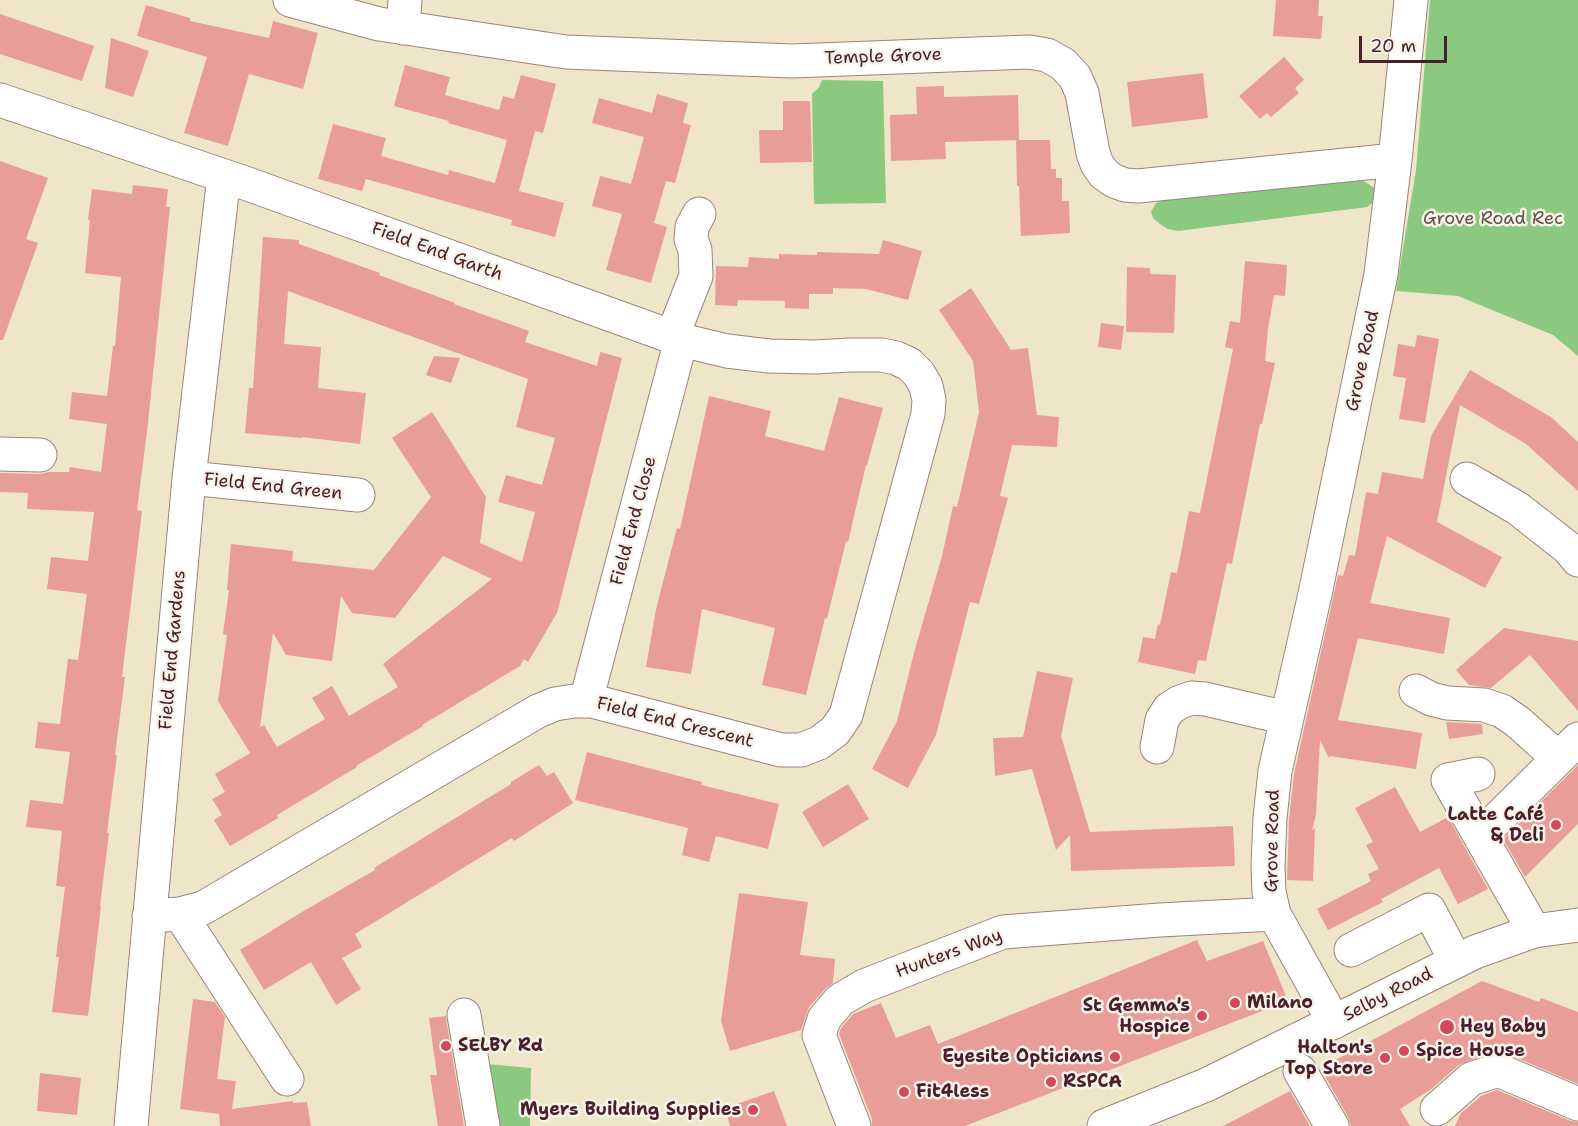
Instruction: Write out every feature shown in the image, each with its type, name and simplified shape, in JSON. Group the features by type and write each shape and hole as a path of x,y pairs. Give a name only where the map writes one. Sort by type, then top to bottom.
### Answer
{"street":[{"name":"Temple Grove","path":"290,0 379,24 404,14 566,52 792,61 1029,52 1047,55 1063,64 1075,77 1082,93 1097,164 1114,182 1125,185 1138,186 1395,160"},
{"name":"Grove Road","path":"1334,1022 1274,914 1269,892 1270,818 1275,771 1315,594 1381,274 1411,0"},
{"name":"Field End Garth","path":"0,100 224,176 677,339 727,351 769,356 882,355"},
{"name":"Field End Gardens","path":"131,1126 164,915 189,478 224,176"},
{"name":"Field End Close","path":"586,701 677,339 696,276 696,250 691,239 692,227 699,214"},
{"name":"Field End Crescent","path":"164,915 204,908 538,711 555,704 586,701 781,750 801,750 819,743 835,731 846,715 928,414 928,393 919,374 909,364 882,355"},
{"path":"0,454 40,455"},
{"name":"Field End Green","path":"189,478 358,495"},
{"path":"1467,479 1517,508 1568,548 1578,560"},
{"path":"1416,690 1431,699 1447,703 1484,705 1502,711 1568,748 1480,836"},
{"path":"1156,747 1162,720 1169,710 1179,702 1192,698 1287,718"},
{"path":"1478,774 1448,780 1534,931"},
{"path":"1351,950 1429,910 1456,962"},
{"name":"Hunters Way","path":"854,1126 819,1035 824,1019 840,1000 864,986 1003,932 1274,914"},
{"path":"164,915 287,1078"},
{"name":"Selby Road","path":"1104,1126 1146,1119 1206,1085 1474,952 1534,931 1578,925"},
{"path":"464,1015 483,1126"},
{"path":"1437,1109 1472,1079 1498,1070 1578,1104"},
{"path":"1300,1071 1332,1126"}],"green space":[{"name":"Grove Road Rec","path":"1430,0 1578,0 1578,356 1553,335 1458,296 1396,291 1416,170"},
{"path":"822,80 883,81 886,203 814,204 812,94"},
{"path":"1356,176 1376,189 1372,203 1367,207 1178,231 1160,224 1153,218 1151,212 1156,203 1165,198"},
{"path":"487,1064 531,1068 530,1126 496,1126"}],"building":[{"path":"1276,0 1319,0 1318,16 1323,16 1321,39 1273,36"},
{"path":"146,5 190,18 190,21 269,38 273,21 318,33 303,89 249,74 228,146 184,133 207,57 137,36"},
{"path":"0,14 94,46 82,81 0,54"},
{"path":"111,38 149,51 133,97 105,88"},
{"path":"1284,57 1304,80 1295,88 1299,93 1271,117 1267,113 1260,119 1239,96"},
{"path":"405,65 450,77 445,95 499,110 503,96 514,99 521,75 556,84 543,133 535,131 519,191 564,203 555,237 511,225 512,220 366,179 362,191 318,179 333,124 386,138 381,156 448,175 449,170 495,183 507,140 394,106"},
{"path":"1203,73 1208,118 1132,127 1127,82"},
{"path":"944,86 944,97 1018,95 1019,140 945,142 946,159 891,161 890,115 917,114 916,87"},
{"path":"657,94 688,103 683,123 691,125 675,183 666,181 654,223 667,227 651,283 606,270 622,214 592,206 600,176 631,184 644,137 592,123 599,98 652,113"},
{"path":"783,101 810,101 812,162 760,163 759,130 783,130"},
{"path":"1016,140 1050,140 1051,169 1056,169 1056,178 1062,178 1062,201 1069,201 1070,233 1021,236"},
{"path":"0,161 48,178 26,239 38,243 3,340 0,340"},
{"path":"133,185 168,189 166,207 170,207 137,510 142,511 122,677 125,677 88,1016 52,1012 65,887 56,886 62,831 26,827 30,800 63,804 70,752 35,748 38,722 60,724 68,659 78,660 87,594 47,589 51,557 88,561 94,512 27,509 28,493 0,492 0,473 69,472 70,467 101,472 107,424 69,419 72,392 107,396 113,346 115,346 121,277 85,273 90,220 88,220 92,189 132,194"},
{"path":"263,237 299,240 299,244 529,331 525,342 597,366 600,352 622,358 557,613 528,662 524,659 520,666 230,846 214,820 222,815 212,799 225,792 215,774 250,753 218,701 227,635 223,634 229,590 227,590 231,544 293,551 292,561 374,570 431,497 392,438 432,412 486,497 480,543 522,562 535,512 498,502 506,475 542,485 555,438 516,427 528,379 288,291 284,344 321,347 318,388 366,393 360,444 245,433 249,388 253,388","holes":["443,556 492,579 383,664 398,687 349,716 332,686 312,698 325,719 277,747 264,725 260,727 273,633 286,655 332,661 341,596 352,613 395,618"]},
{"path":"883,240 922,251 908,300 866,289 833,288 833,294 809,294 809,309 785,308 785,301 738,300 737,306 715,305 716,266 748,267 749,257 779,259 779,254 817,255 817,252 879,254"},
{"path":"1245,261 1287,265 1285,296 1274,295 1265,361 1275,363 1262,424 1260,424 1232,564 1227,563 1206,661 1198,660 1195,674 1138,662 1143,637 1155,639 1158,624 1160,625 1171,572 1177,573 1189,511 1200,513 1233,349 1225,347 1230,321 1240,323"},
{"path":"1127,267 1150,268 1150,274 1176,275 1174,333 1126,332"},
{"path":"971,288 1011,350 1028,348 1037,415 1059,417 1057,447 1012,445 1000,496 1008,498 979,604 970,602 936,735 908,788 872,769 897,721 942,556 953,506 957,507 979,412 973,361 939,310"},
{"path":"1101,323 1124,326 1121,350 1098,347"},
{"path":"1417,335 1439,339 1425,423 1399,419 1406,378 1393,376 1398,344 1415,347"},
{"path":"434,356 460,358 451,383 426,375"},
{"path":"1470,370 1551,417 1578,442 1578,491 1526,444 1460,405 1437,522 1502,557 1485,588 1387,536 1370,603 1450,618 1444,654 1358,638 1338,720 1422,733 1416,769 1330,756 1329,758 1320,740 1316,815 1312,830 1315,828 1313,881 1287,880 1289,819 1294,774 1338,575 1343,576 1349,555 1355,556 1366,492 1378,494 1382,472 1423,479 1431,436"},
{"path":"709,396 771,411 765,436 824,451 839,397 883,408 806,695 762,685 775,628 702,609 691,674 646,667 656,609 677,528 680,529"},
{"path":"1504,628 1578,641 1578,711 1530,655 1491,688 1469,685 1456,670"},
{"path":"1037,671 1073,678 1061,736 1090,832 1233,826 1235,866 1071,871 1070,835 1056,850 1032,769 995,776 993,738 1023,737"},
{"path":"1446,722 1482,724 1483,734 1449,739"},
{"path":"587,752 702,782 701,785 779,804 768,849 716,836 709,862 682,855 688,828 575,800"},
{"path":"539,765 547,776 554,772 573,803 514,841 512,838 355,934 362,947 342,958 361,989 336,1005 311,962 264,990 240,950 375,870 374,868"},
{"path":"1578,765 1578,824 1525,877 1503,839"},
{"path":"848,784 869,819 823,847 802,812"},
{"path":"1395,787 1420,832 1448,817 1488,889 1458,904 1439,868 1381,899 1383,902 1328,930 1317,909 1371,881 1368,874 1379,869 1366,845 1373,842 1355,808"},
{"path":"739,893 808,902 800,955 835,959 833,983 809,1007 801,1030 730,1051 721,1021"},
{"path":"1197,940 1207,961 1263,941 1288,1001 965,1126 872,1126 872,1119 839,1034 841,1028 853,1014 881,1003 896,1038 930,1025 938,1044"},
{"path":"1482,981 1539,1002 1541,998 1578,1012 1578,1084 1505,1053 1492,1052 1459,1065 1430,1090 1400,1109 1410,1126 1351,1126 1326,1078 1326,1065"},
{"path":"193,999 215,1002 225,1017 217,1079 236,1081 232,1109 293,1101 293,1103 307,1102 311,1126 220,1126 219,1114 180,1109"},
{"name":"SELBY Rd","path":"446,1016 464,1126 438,1126 430,1075 437,1075 429,1018"},
{"path":"40,1073 81,1078 77,1115 37,1111"},
{"path":"1497,1090 1578,1122 1578,1126 1455,1126 1461,1113 1481,1096"},
{"name":"Myers Building Supplies","path":"774,1091 787,1126 730,1126 725,1108"},
{"path":"1290,1091 1310,1126 1223,1126"}],"place":[{"name":"Latte Café & Deli","path":"1556,825"},
{"name":"Milano","path":"1235,1003"},
{"name":"St Gemma's Hospice","path":"1202,1016"},
{"name":"Hey Baby","path":"1447,1027"},
{"name":"SELBY Rd","path":"446,1046"},
{"name":"Spice House","path":"1404,1051"},
{"name":"Eyesite Opticians","path":"1115,1057"},
{"name":"Halton's Top Store","path":"1385,1058"},
{"name":"RSPCA","path":"1051,1082"},
{"name":"Fit4less","path":"904,1092"},
{"name":"Myers Building Supplies","path":"753,1110"}]}
